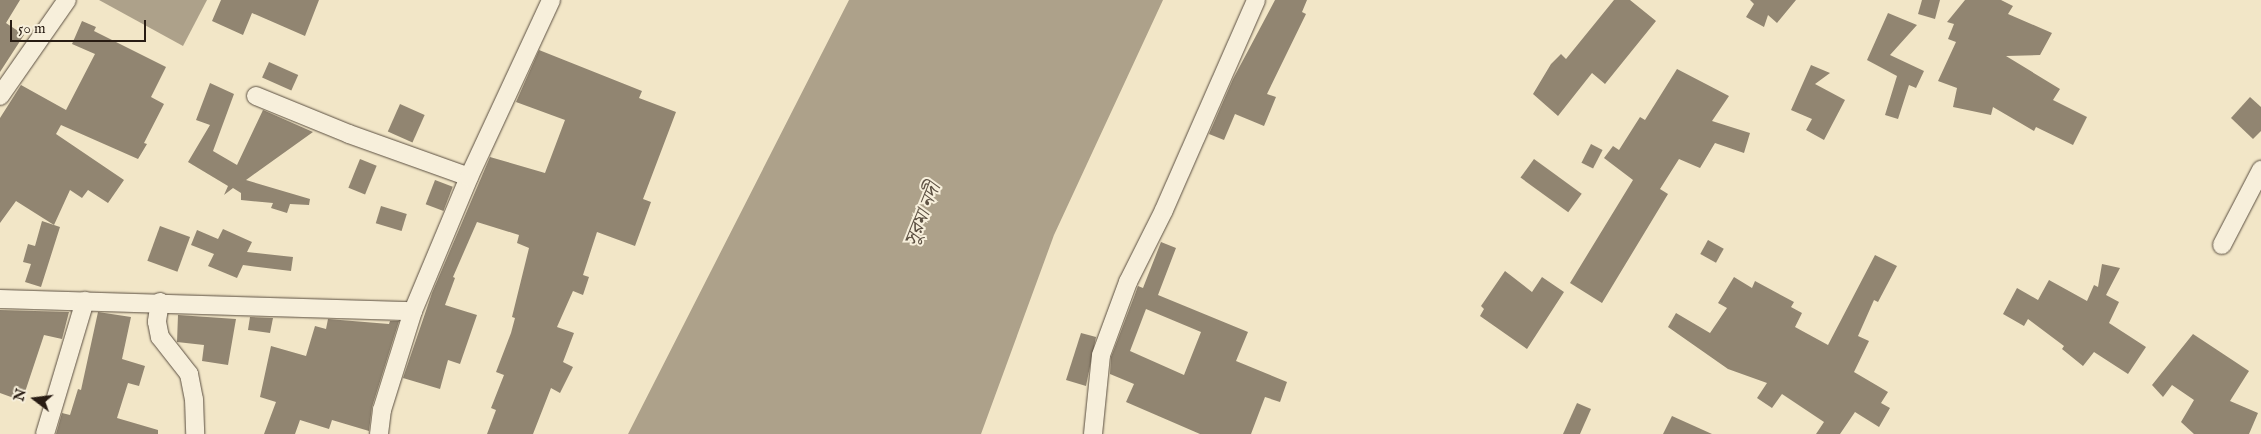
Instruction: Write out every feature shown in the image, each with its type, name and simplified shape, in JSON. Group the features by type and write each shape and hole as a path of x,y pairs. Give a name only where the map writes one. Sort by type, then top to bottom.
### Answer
{"street":[{"path":"0,96 66,0"},
{"path":"379,434 382,410 413,311 469,177 551,0"},
{"path":"1093,434 1101,355 1121,300 1164,210 1256,0"},
{"path":"256,96 349,134 469,177"},
{"path":"2222,245 2261,170"},
{"path":"0,299 160,302 413,311"},
{"path":"45,434 85,301"},
{"path":"160,302 157,322 160,337 189,374 194,399 195,434"}],"water":[{"path":"99,0 207,0 183,46"},
{"name":"সুরমা নদী","path":"849,0 1163,0 1054,235 981,434 628,434"}],"building":[{"path":"0,0 20,0 6,23 24,35 0,72"},
{"path":"221,0 319,0 305,36 252,13 243,35 212,21"},
{"path":"1275,0 1307,0 1302,12 1306,14 1267,94 1276,97 1264,126 1235,114 1224,140 1209,134 1233,79"},
{"path":"1614,0 1630,0 1656,21 1605,84 1592,73 1558,116 1533,94 1551,64 1561,54 1566,59"},
{"path":"1750,0 1796,0 1777,23 1768,15 1764,27 1746,17 1754,4"},
{"path":"1922,0 1940,0 1935,19 1918,14"},
{"path":"1965,0 2001,0 2013,6 2008,14 2052,33 2040,55 2006,56 2060,89 2053,100 2087,117 2073,145 2036,127 2034,131 1993,107 1991,115 1953,107 1957,88 1938,81 1956,42 1948,39 1954,24 1947,22"},
{"path":"1888,13 1917,25 1890,55 1924,71 1916,88 1909,85 1898,119 1885,115 1897,76 1867,60"},
{"path":"82,21 96,27 94,31 166,67 151,97 164,104 144,143 147,144 138,159 61,125 56,134 124,180 108,203 88,190 82,198 70,190 54,225 16,201 0,223 0,118 21,85 66,110 95,54 72,44"},
{"path":"539,50 642,91 639,98 676,112 643,199 651,202 635,246 597,232 583,275 589,277 583,295 573,291 557,327 574,333 563,362 573,367 560,393 551,388 533,434 487,434 496,410 491,408 504,375 496,372 515,318 512,317 529,248 517,243 519,235 477,222 453,277 455,278 445,305 477,315 460,364 448,360 440,389 403,378 432,293 490,157 545,173 565,120 516,102"},
{"path":"269,62 298,75 291,91 262,78"},
{"path":"1811,65 1830,73 1815,84 1845,100 1824,140 1806,130 1812,119 1791,110"},
{"path":"1677,69 1729,96 1712,121 1750,133 1744,153 1715,143 1700,168 1679,159 1660,189 1668,194 1602,303 1570,283 1633,180 1604,158 1613,146 1619,150 1640,117 1645,120"},
{"path":"210,83 234,94 213,151 237,165 263,110 313,132 246,180 310,199 309,205 290,204 287,213 271,208 273,203 241,200 241,193 233,188 224,195 228,186 188,162 210,125 196,120"},
{"path":"2250,97 2261,107 2261,131 2253,139 2231,118"},
{"path":"400,104 425,115 412,142 388,131"},
{"path":"1591,144 1603,150 1593,169 1581,163"},
{"path":"360,159 377,166 365,194 348,188"},
{"path":"1534,159 1582,194 1568,212 1520,178"},
{"path":"435,180 453,187 443,211 426,204"},
{"path":"381,206 407,214 402,231 376,223"},
{"path":"42,221 60,227 41,287 25,282 31,264 23,262 28,244 35,246"},
{"path":"160,226 190,237 177,272 147,261"},
{"path":"223,229 252,242 247,252 293,257 291,271 243,265 237,278 208,266 214,254 191,245 197,230 218,239"},
{"path":"1708,240 1724,249 1716,263 1700,254"},
{"path":"1161,242 1176,248 1158,295 1248,332 1236,361 1287,382 1280,402 1265,397 1251,434 1200,434 1126,402 1134,384 1110,374 1111,357 1138,286 1143,288","holes":["1146,309 1201,332 1184,375 1130,351"]},
{"path":"1875,255 1897,266 1878,302 1874,300 1858,336 1869,341 1854,372 1888,392 1881,403 1890,408 1879,427 1855,412 1840,434 1816,434 1824,422 1782,394 1772,408 1757,398 1767,383 1728,369 1668,327 1676,313 1710,333 1727,308 1718,303 1734,277 1752,288 1755,281 1794,302 1791,307 1802,313 1795,327 1828,345"},
{"path":"2102,264 2120,268 2106,295 2119,302 2109,323 2146,347 2128,374 2094,352 2083,366 2062,349 2064,346 2028,319 2024,326 2003,314 2017,288 2038,300 2049,280 2087,301 2094,285 2098,287"},
{"path":"1505,271 1532,292 1542,277 1564,292 1527,349 1480,316 1484,309 1481,306"},
{"path":"0,310 69,312 62,339 44,335 22,401 0,393"},
{"path":"98,312 131,317 122,359 145,366 139,386 128,383 117,418 158,430 158,434 56,434 62,413 70,415 78,389 81,390"},
{"path":"178,315 236,319 228,365 202,361 204,345 177,342"},
{"path":"250,317 273,318 270,333 248,330"},
{"path":"328,319 389,324 390,321 399,321 372,407 369,431 332,420 329,429 300,420 295,434 264,434 276,402 260,397 271,346 306,356 315,326 326,329"},
{"path":"1081,333 1096,337 1086,386 1066,380"},
{"path":"2193,334 2249,371 2230,401 2258,413 2249,434 2194,434 2181,422 2194,400 2172,385 2163,397 2152,385"},
{"path":"1577,403 1591,409 1580,434 1563,434"},
{"path":"1672,416 1712,434 1663,434"}]}
